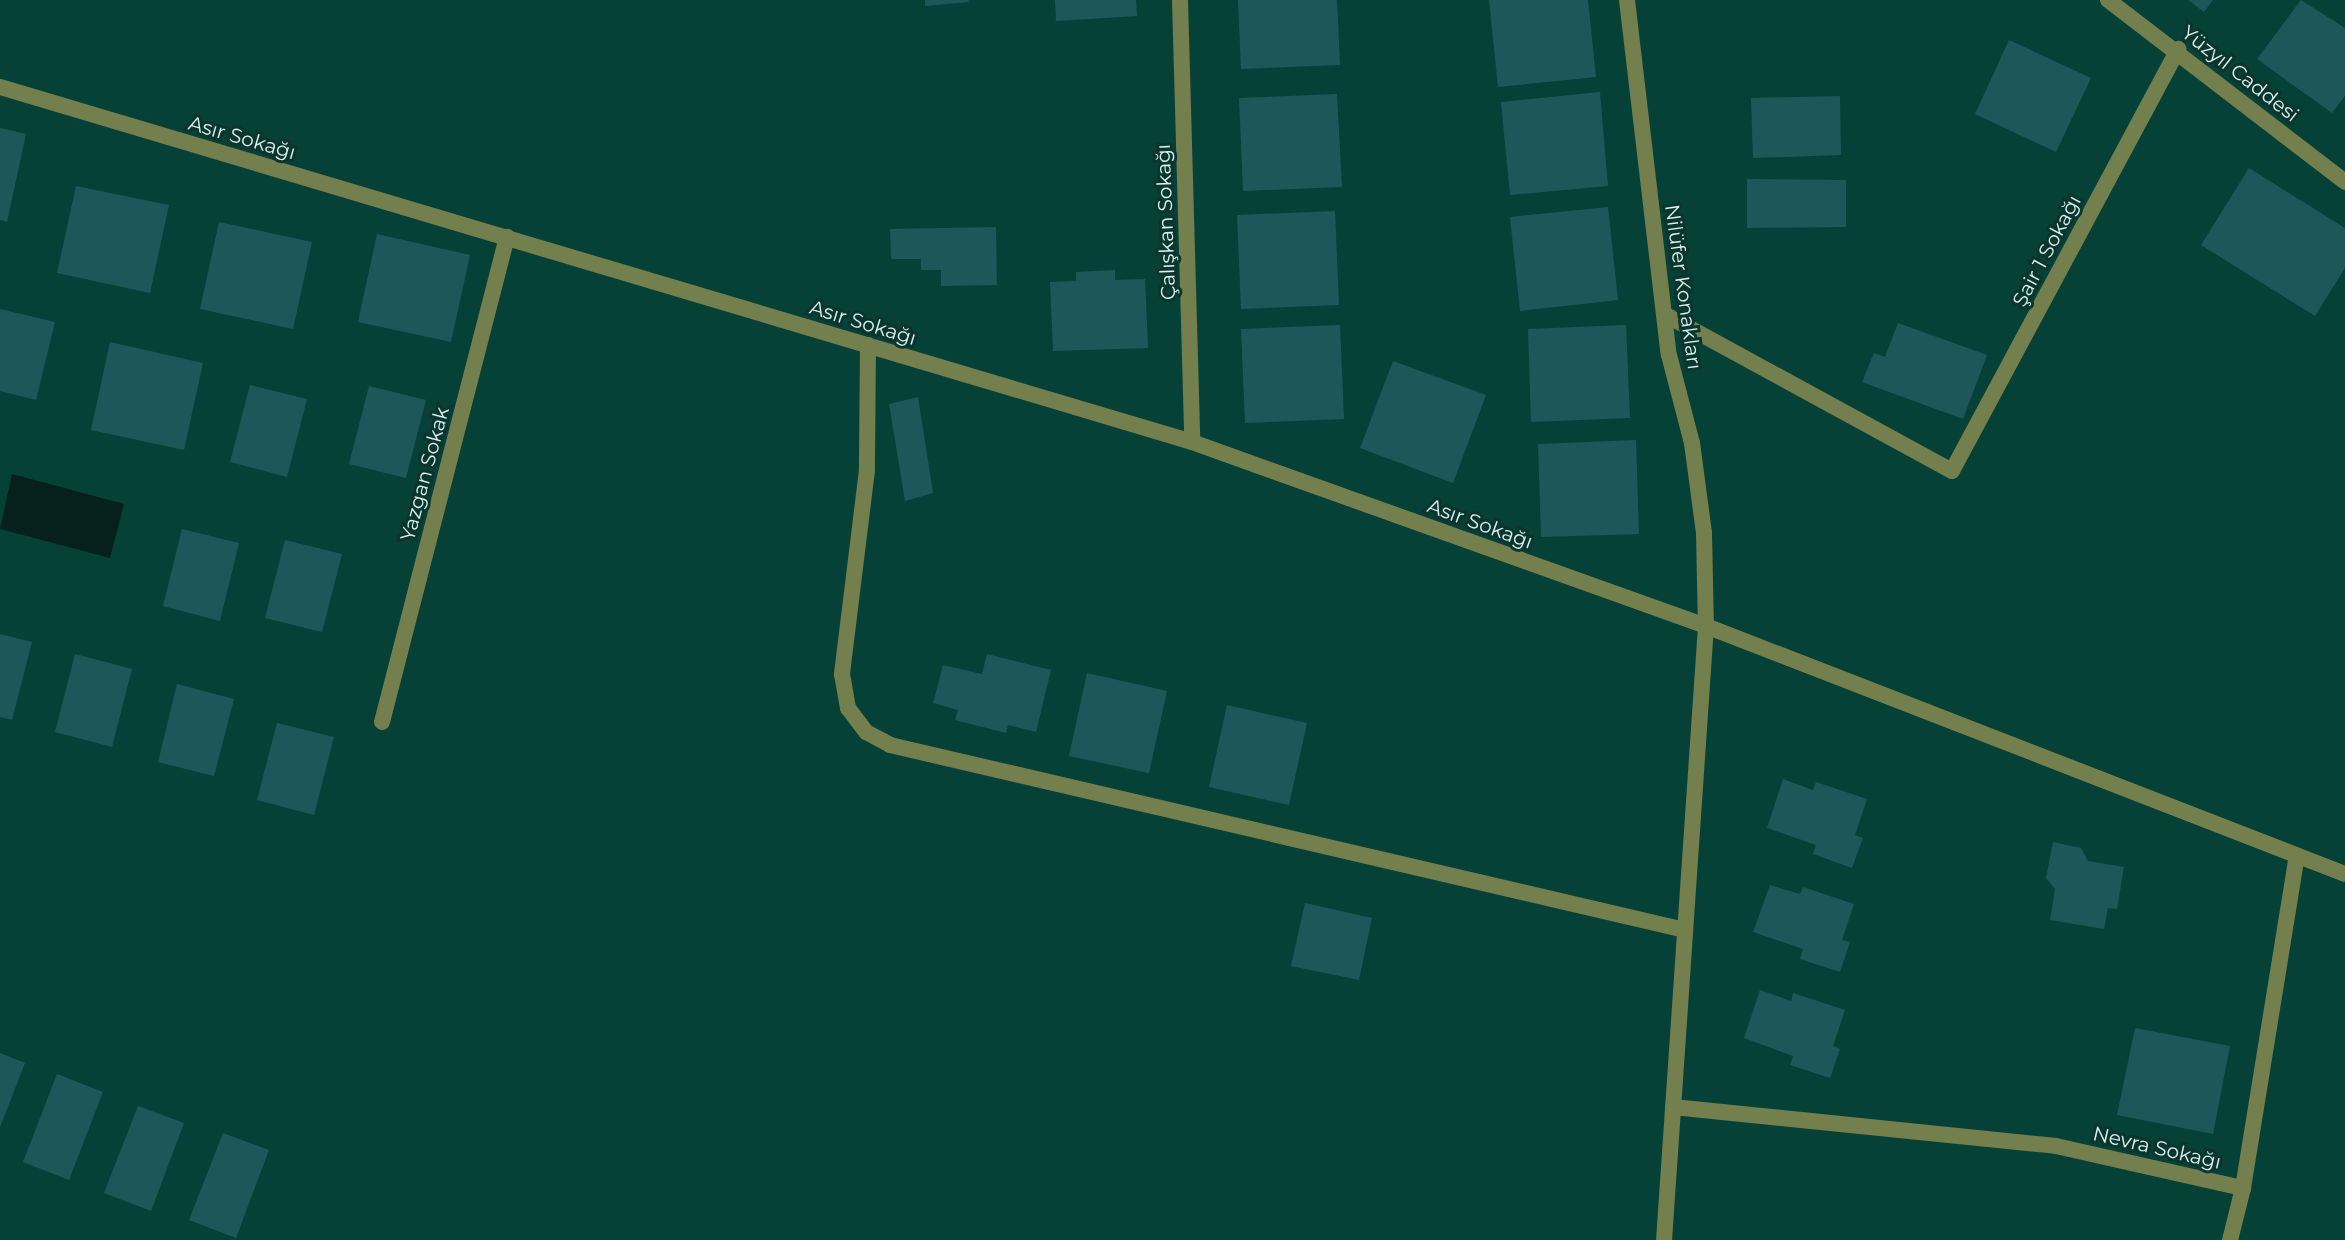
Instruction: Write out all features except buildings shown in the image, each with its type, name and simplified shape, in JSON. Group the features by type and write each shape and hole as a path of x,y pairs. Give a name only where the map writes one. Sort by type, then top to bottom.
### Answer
{"street":[{"name":"Çalışkan Sokağı","path":"1180,0 1192,442"},
{"name":"Nilüfer Konakları","path":"1627,0 1669,355 1692,443 1704,533 1706,626 1664,1240"},
{"name":"Yüzyıl Caddesi","path":"2108,0 2178,49 2345,182"},
{"name":"Şair 1 Sokağı","path":"1664,314 1952,471 2178,49"},
{"name":"Asır Sokağı","path":"0,87 1192,442 1706,626 2345,874"},
{"name":"Yazgan Sokak","path":"382,722 507,237"},
{"path":"868,345 867,470 842,674 848,708 866,732 890,745 1685,930"},
{"path":"2243,1188 2297,855"},
{"name":"Nevra Sokağı","path":"1673,1107 2056,1146 2243,1188 2230,1240"}],"water":[{"path":"12,474 124,504 110,558 0,529"}]}
